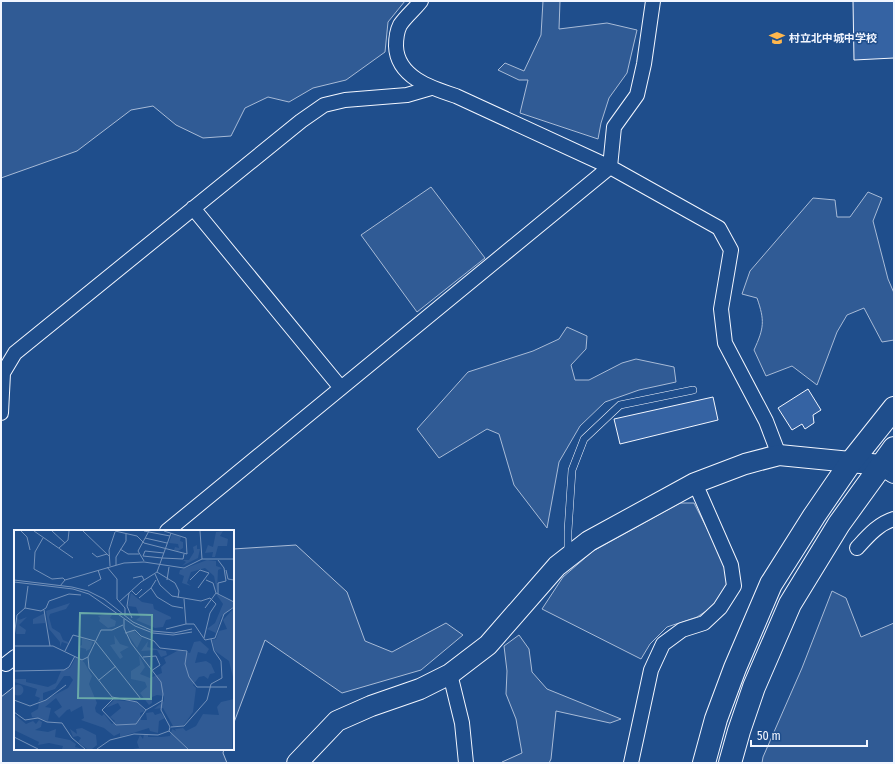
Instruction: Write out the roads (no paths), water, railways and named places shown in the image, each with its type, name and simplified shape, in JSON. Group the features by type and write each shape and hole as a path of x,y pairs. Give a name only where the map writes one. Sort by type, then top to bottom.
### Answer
{"main road":[{"path":"704,763 716,719 735,668 771,584 814,516 851,462 894,408"},
{"path":"730,763 754,687 790,604 839,524 887,469 894,448"}],"street":[{"path":"421,1 400,25 396,39 397,54 408,73 431,88 456,96 610,166 719,228 731,250 721,309 725,343 766,421 779,455"},
{"path":"168,530 610,166 614,128 637,95 644,64 653,1"},
{"path":"1,413 2,372 15,353 301,121 324,105 345,100 407,95 431,88"},
{"path":"194,208 341,388"},
{"path":"297,763 337,721 371,706 420,689 450,674 488,644 557,566 568,557 589,541 695,482 745,464 779,455 851,462 887,469"},
{"path":"631,763 651,670 663,644 682,630 704,623 720,608 734,586 731,565 695,482"},
{"path":"857,548 871,533 887,521 894,519"},
{"path":"450,674 462,723 466,763"}],"lane":[{"path":"568,557 572,470 584,439 620,405 693,390"}],"place":[{"name":"村立北中城中学校","path":"777,38"}]}
